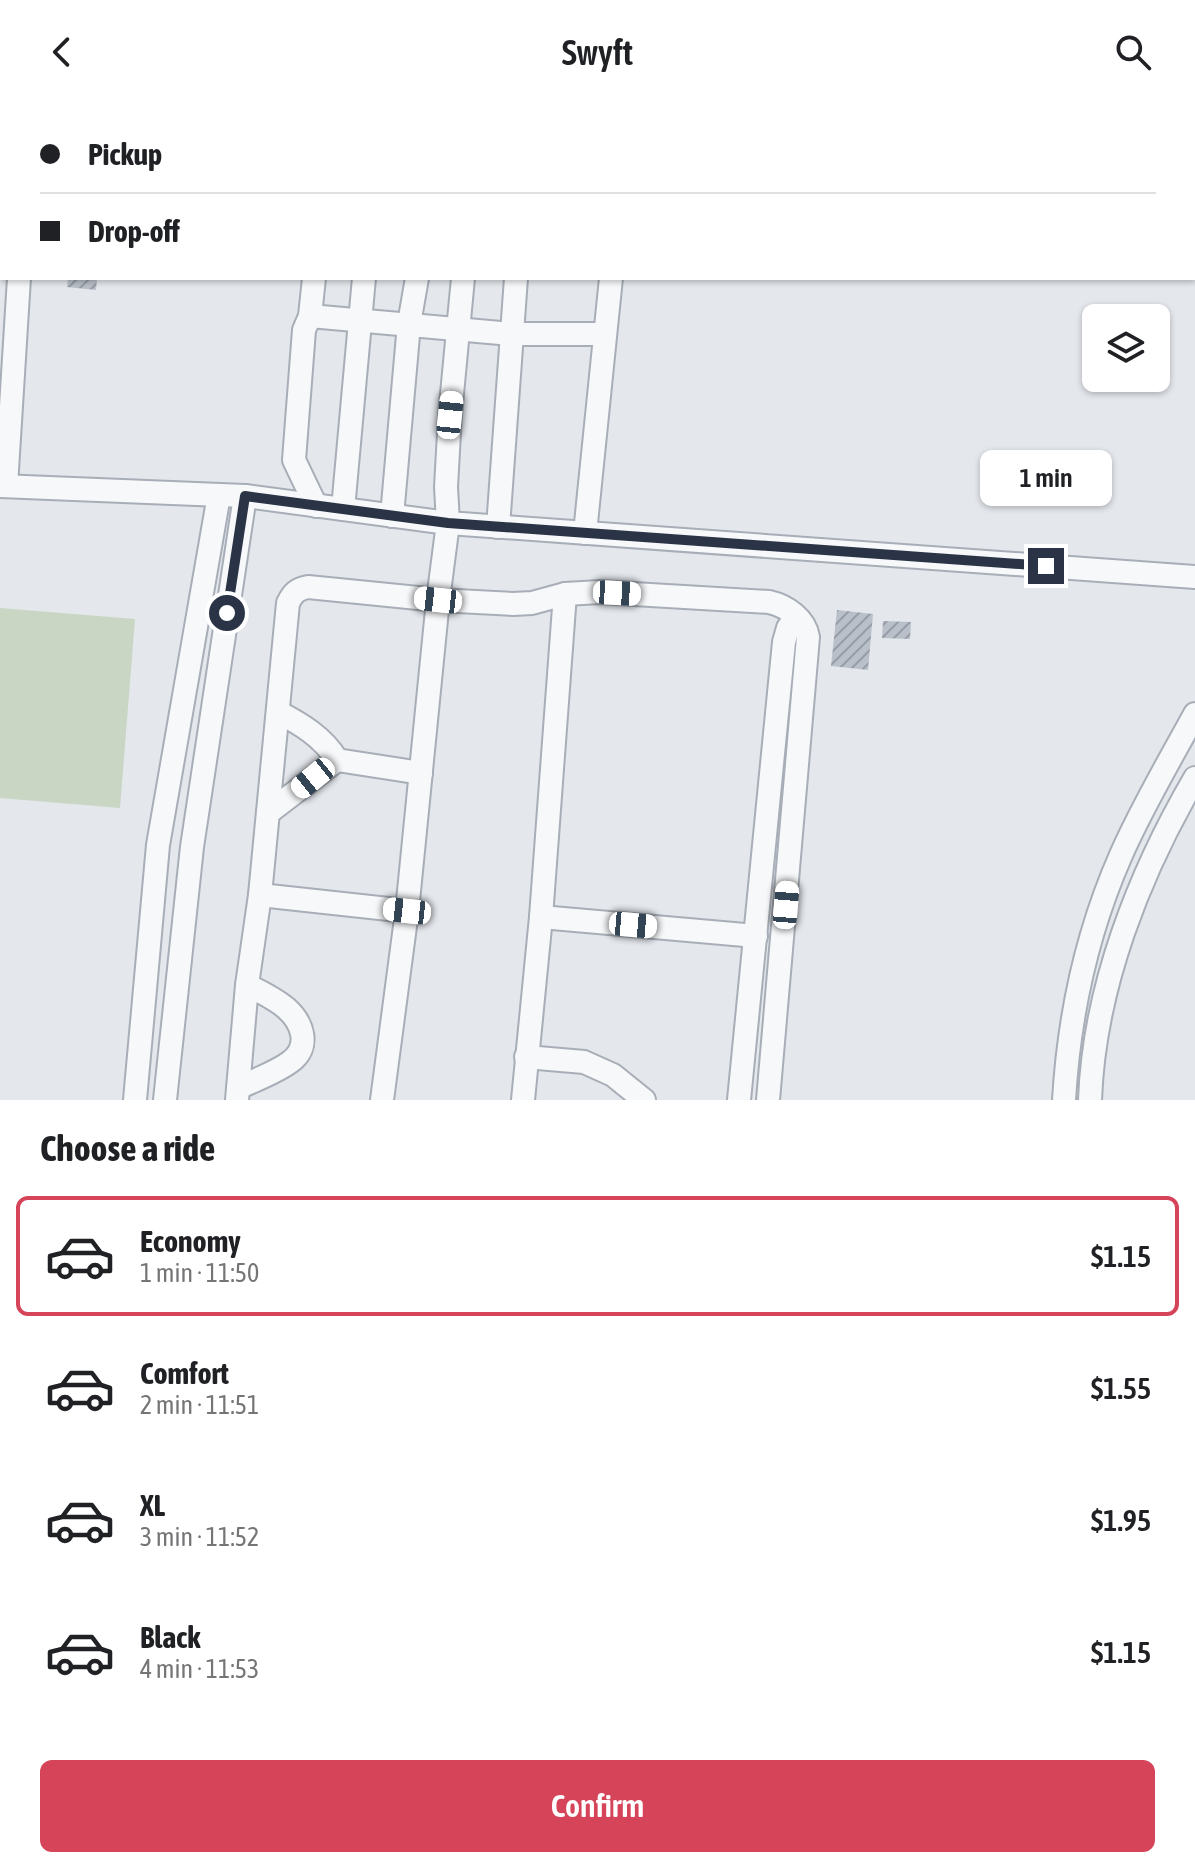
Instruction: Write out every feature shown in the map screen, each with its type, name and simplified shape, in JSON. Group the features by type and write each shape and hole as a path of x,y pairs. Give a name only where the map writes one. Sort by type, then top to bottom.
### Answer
{"street":[{"path":"19,280 3,486 245,496 448,523 1195,577"},
{"path":"314,280 310,316 304,330 294,460 316,506"},
{"path":"343,509 364,280"},
{"path":"392,516 409,324 417,280"},
{"path":"382,1100 407,911 448,523 446,487 450,415 463,280"},
{"path":"498,527 516,280"},
{"path":"585,533 611,280"},
{"path":"310,316 511,334 605,334"},
{"path":"135,1100 158,845 219,495"},
{"path":"165,1100 192,847 245,496"},
{"path":"1169,574 1195,595"},
{"path":"238,1094 288,603 292,594 308,587 513,604 532,603 565,594 600,592 769,602 784,607 805,625 808,637 768,1100"},
{"path":"523,1100 541,917 565,594"},
{"path":"739,1100 784,642 788,628 796,617"},
{"path":"278,712 300,723 320,739 337,760"},
{"path":"1064,1100 1075,1005 1106,893 1137,821 1195,714"},
{"path":"268,813 337,760 421,773"},
{"path":"1090,1100 1102,1012 1122,938 1149,867 1195,778"},
{"path":"158,845 192,847"},
{"path":"260,895 407,911"},
{"path":"541,917 756,936"},
{"path":"238,1094 290,1062 302,1051 303,1039 289,1010 272,997 247,985"},
{"path":"526,1057 584,1062 613,1075 644,1100"}],"green space":[{"path":"0,608 135,619 120,808 0,798"}],"building":[{"path":"68,280 97,280 96,290 67,287"},
{"path":"837,610 873,614 868,670 831,666"},
{"path":"883,621 911,622 910,639 882,638"}],"route":[{"path":"227,613 245,496 448,523 1046,566"}]}
